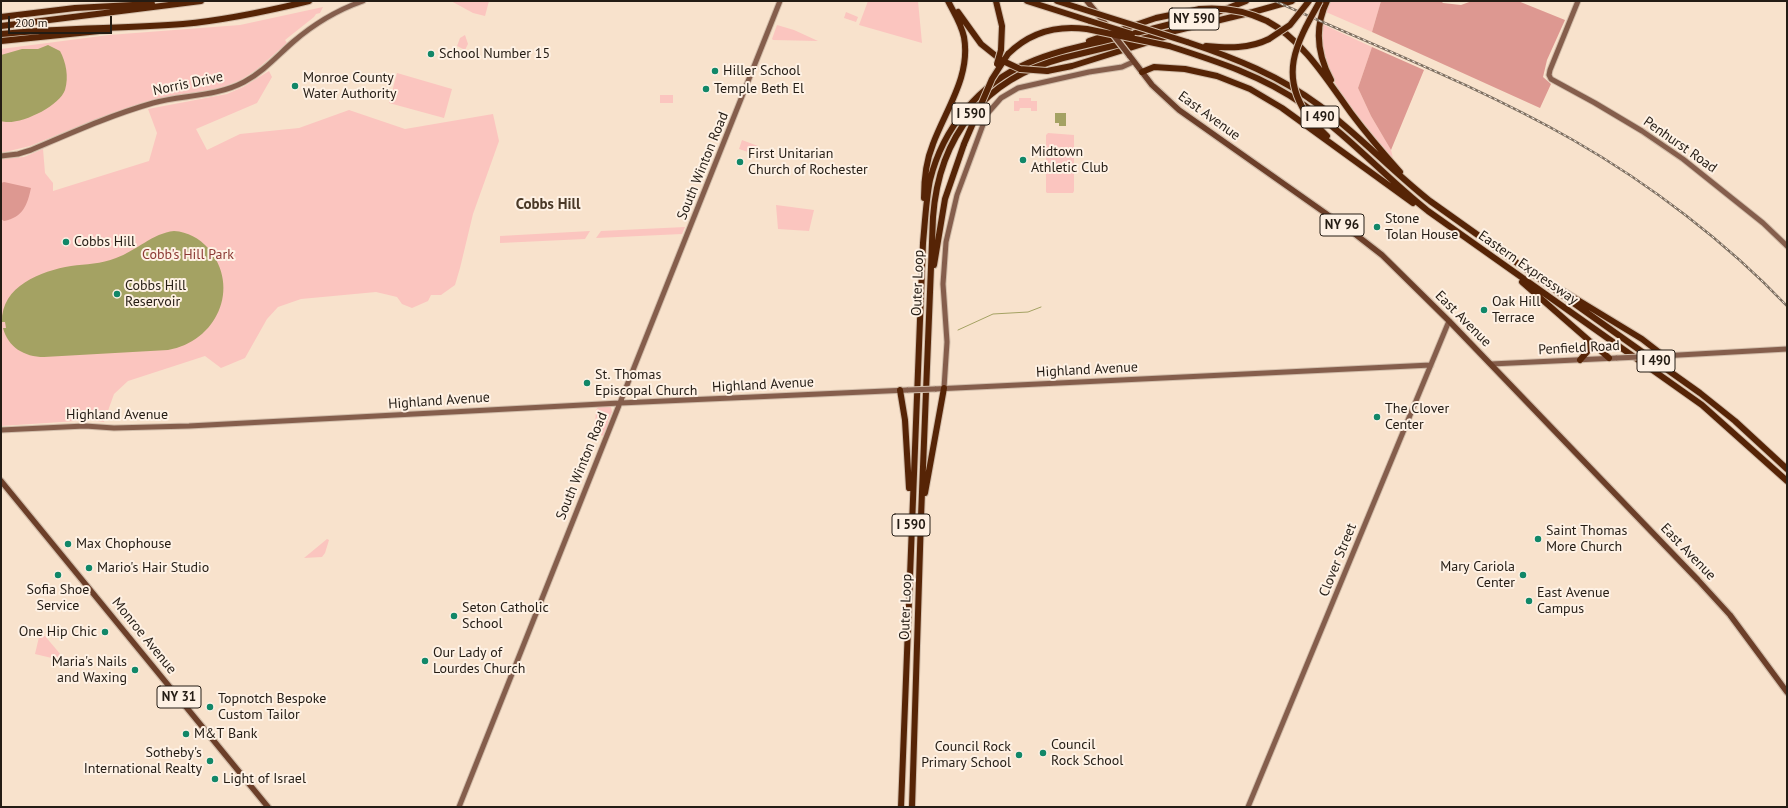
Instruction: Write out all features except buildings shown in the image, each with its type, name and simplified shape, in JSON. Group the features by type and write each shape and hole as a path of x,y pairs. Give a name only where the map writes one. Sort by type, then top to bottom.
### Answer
{"highway":[{"path":"1,17 75,8 198,1"},
{"path":"1,26 201,1"},
{"path":"1,41 235,17 309,1"},
{"path":"949,1 988,52 1001,60 1022,69 1047,71 1072,66 1228,18"},
{"path":"923,243 924,190 928,161 935,138 960,83 965,61 963,32 958,18 949,1"},
{"name":"Eastern Expressway","path":"1027,1 1247,73 1297,100 1328,123 1399,187 1449,226 1702,405 1787,481"},
{"name":"Eastern Expressway","path":"1057,1 1227,55 1256,68 1305,95 1341,122 1406,181 1436,205 1706,397 1787,469"},
{"name":"Outer Loop","path":"901,807 923,243 927,199 932,174 943,144 956,122 976,98 1000,78 1028,63 1052,54 1218,12 1246,1"},
{"name":"Outer Loop","path":"912,807 921,517 933,211 938,180 943,162 951,144 960,128 972,112 1000,87 1033,68 1051,62 1292,1"},
{"path":"1187,42 1234,48 1255,44 1269,39 1290,25 1309,1"},
{"path":"1320,1 1300,37 1293,62 1293,80 1296,93 1310,119 1321,131 1360,164"},
{"path":"1327,1 1319,26 1319,49 1327,72 1344,102"},
{"path":"930,306 942,214 951,177 989,84 1001,50 1002,31 997,3"},
{"path":"1052,54 1149,20 1200,9 1222,9 1236,11 1267,21 1284,32 1301,48 1394,165 1436,205"},
{"path":"1,34 57,28 165,25"},
{"path":"989,84 1008,54 1025,40 1042,32 1063,28 1087,29 1168,46"},
{"path":"1142,72 1152,67 1181,68 1235,82 1273,103 1360,164 1405,198 1449,226"},
{"path":"1500,262 1609,358"},
{"path":"1518,264 1642,339 1663,356"},
{"path":"1580,360 1587,352 1588,340"},
{"path":"921,517 944,388"},
{"path":"900,390 905,420 912,516"}],"main road":[{"name":"East Avenue","path":"1087,1 1128,56 1164,97 1184,114 1377,250 1449,321 1716,599 1787,692"},
{"name":"Monroe Avenue","path":"1,480 268,807"}],"street":[{"name":"Norris Drive","path":"1,156 18,154 31,150 110,118 153,103 216,92 235,86 264,69 319,22 363,1"},
{"name":"South Winton Road","path":"459,807 780,1"},
{"name":"Penhurst Road","path":"1578,1 1550,70 1549,77 1642,131 1683,159 1763,223 1787,246"},
{"path":"944,388 947,342 943,279 946,242 957,195 987,114 1001,98 1018,88 1089,72 1121,68 1133,62"},
{"name":"Clover Street","path":"1248,807 1449,321"},
{"name":"Penfield Road","path":"1491,364 1787,349"},
{"name":"Highland Avenue","path":"1,430 85,426 114,428 189,426 620,403 1431,365"}],"green space":[{"path":"451,1 489,1 485,16 473,13"},
{"path":"868,1 918,1 922,43 859,25"},
{"path":"1331,1 1381,1 1372,32 1326,12"},
{"path":"323,7 320,13 316,14 285,40 287,43 256,70 241,80 223,87 151,102 94,120 30,146 1,153 1,49 109,35 240,25"},
{"path":"846,12 858,17 856,22 844,18"},
{"path":"1322,24 1372,47 1358,88 1371,116 1391,150 1393,158 1355,114 1333,79 1326,61 1322,42"},
{"path":"777,25 794,30 818,41 773,40 772,39"},
{"path":"465,35 468,44 465,50 457,46 460,38"},
{"name":"Cobb's Hill Park","path":"269,71 272,77 257,103 196,129 207,150 240,134 299,128 349,110 405,129 493,114 499,141 473,214 455,285 441,295 431,295 428,301 412,308 402,304 397,297 376,292 301,299 278,307 267,319 245,358 221,368 205,356 128,381 114,394 104,422 91,420 1,426 1,159 24,157 43,149 45,173 53,183 53,191 149,161 157,133 148,109 227,94 243,87"},
{"path":"397,73 452,89 444,118 389,103"},
{"path":"660,95 673,95 673,103 660,103"},
{"path":"1019,98 1031,98 1031,101 1037,101 1037,111 1031,111 1031,108 1020,108 1019,111 1014,111 1014,101 1019,101"},
{"path":"1048,133 1074,135 1073,193 1046,192 1046,135"},
{"path":"742,140 758,146 754,154 739,149"},
{"path":"776,205 814,210 809,231 778,229"},
{"path":"685,227 682,234 596,238 601,231"},
{"path":"590,231 585,239 500,243 500,236"},
{"path":"598,407 611,407 612,412 603,436 590,431 595,426 596,410"},
{"path":"327,539 329,540 325,553 322,557 304,558"},
{"path":"41,635 45,636 61,655 60,660 35,654 39,637"}],"shaded area":[{"path":"1381,1 1441,1 1443,3 1461,5 1472,1 1518,1 1565,20 1547,60 1543,77 1551,84 1540,108 1372,32"},
{"path":"48,45 60,51 64,60 67,75 65,90 55,103 37,114 17,121 1,121 1,55 22,49 38,49"},
{"path":"1372,47 1424,70 1391,150 1371,116 1358,88"},
{"path":"1055,113 1066,113 1066,126 1059,126 1059,123 1055,123"},
{"path":"4,182 31,188 26,205 20,214 4,221 1,219 1,183"},
{"name":"Cobbs Hill Reservoir","path":"174,231 189,234 205,244 218,264 223,280 223,296 219,311 211,325 199,336 185,345 168,350 37,357 18,350 5,335 3,328 6,328 5,322 2,322 3,309 15,290 25,282 36,276 59,268 99,263 110,260 123,255 159,235"}],"waterway":[{"path":"958,330 993,314 1028,312 1041,307"}],"railway":[{"path":"1275,1 1463,84 1537,120 1602,157 1658,195 1713,237 1739,259 1787,306"}],"place":[{"name":"School Number 15","path":"431,54"},
{"name":"Hiller School","path":"715,71"},
{"name":"Monroe County Water Authority","path":"295,86"},
{"name":"Temple Beth El","path":"706,89"},
{"name":"Midtown Athletic Club","path":"1023,160"},
{"name":"First Unitarian Church of Rochester","path":"740,162"},
{"name":"Stone Tolan House","path":"1377,227"},
{"name":"Cobbs Hill","path":"66,242"},
{"name":"Cobbs Hill Reservoir","path":"117,294"},
{"name":"Oak Hill Terrace","path":"1484,310"},
{"name":"St. Thomas Episcopal Church","path":"587,383"},
{"name":"The Clover Center","path":"1377,417"},
{"name":"Saint Thomas More Church","path":"1538,539"},
{"name":"Max Chophouse","path":"68,544"},
{"name":"Mario's Hair Studio","path":"89,568"},
{"name":"Sofia Shoe Service","path":"58,575"},
{"name":"Mary Cariola Center","path":"1523,575"},
{"name":"East Avenue Campus","path":"1529,601"},
{"name":"Seton Catholic School","path":"454,616"},
{"name":"One Hip Chic","path":"105,632"},
{"name":"Our Lady of Lourdes Church","path":"425,661"},
{"name":"Maria's Nails and Waxing","path":"135,670"},
{"name":"Topnotch Bespoke Custom Tailor","path":"210,707"},
{"name":"M&T Bank","path":"186,734"},
{"name":"Council Rock School","path":"1043,753"},
{"name":"Council Rock Primary School","path":"1019,755"},
{"name":"Sotheby's International Realty","path":"210,761"},
{"name":"Light of Israel","path":"215,779"}],"district":[{"name":"Cobbs Hill","path":"548,205"}]}
